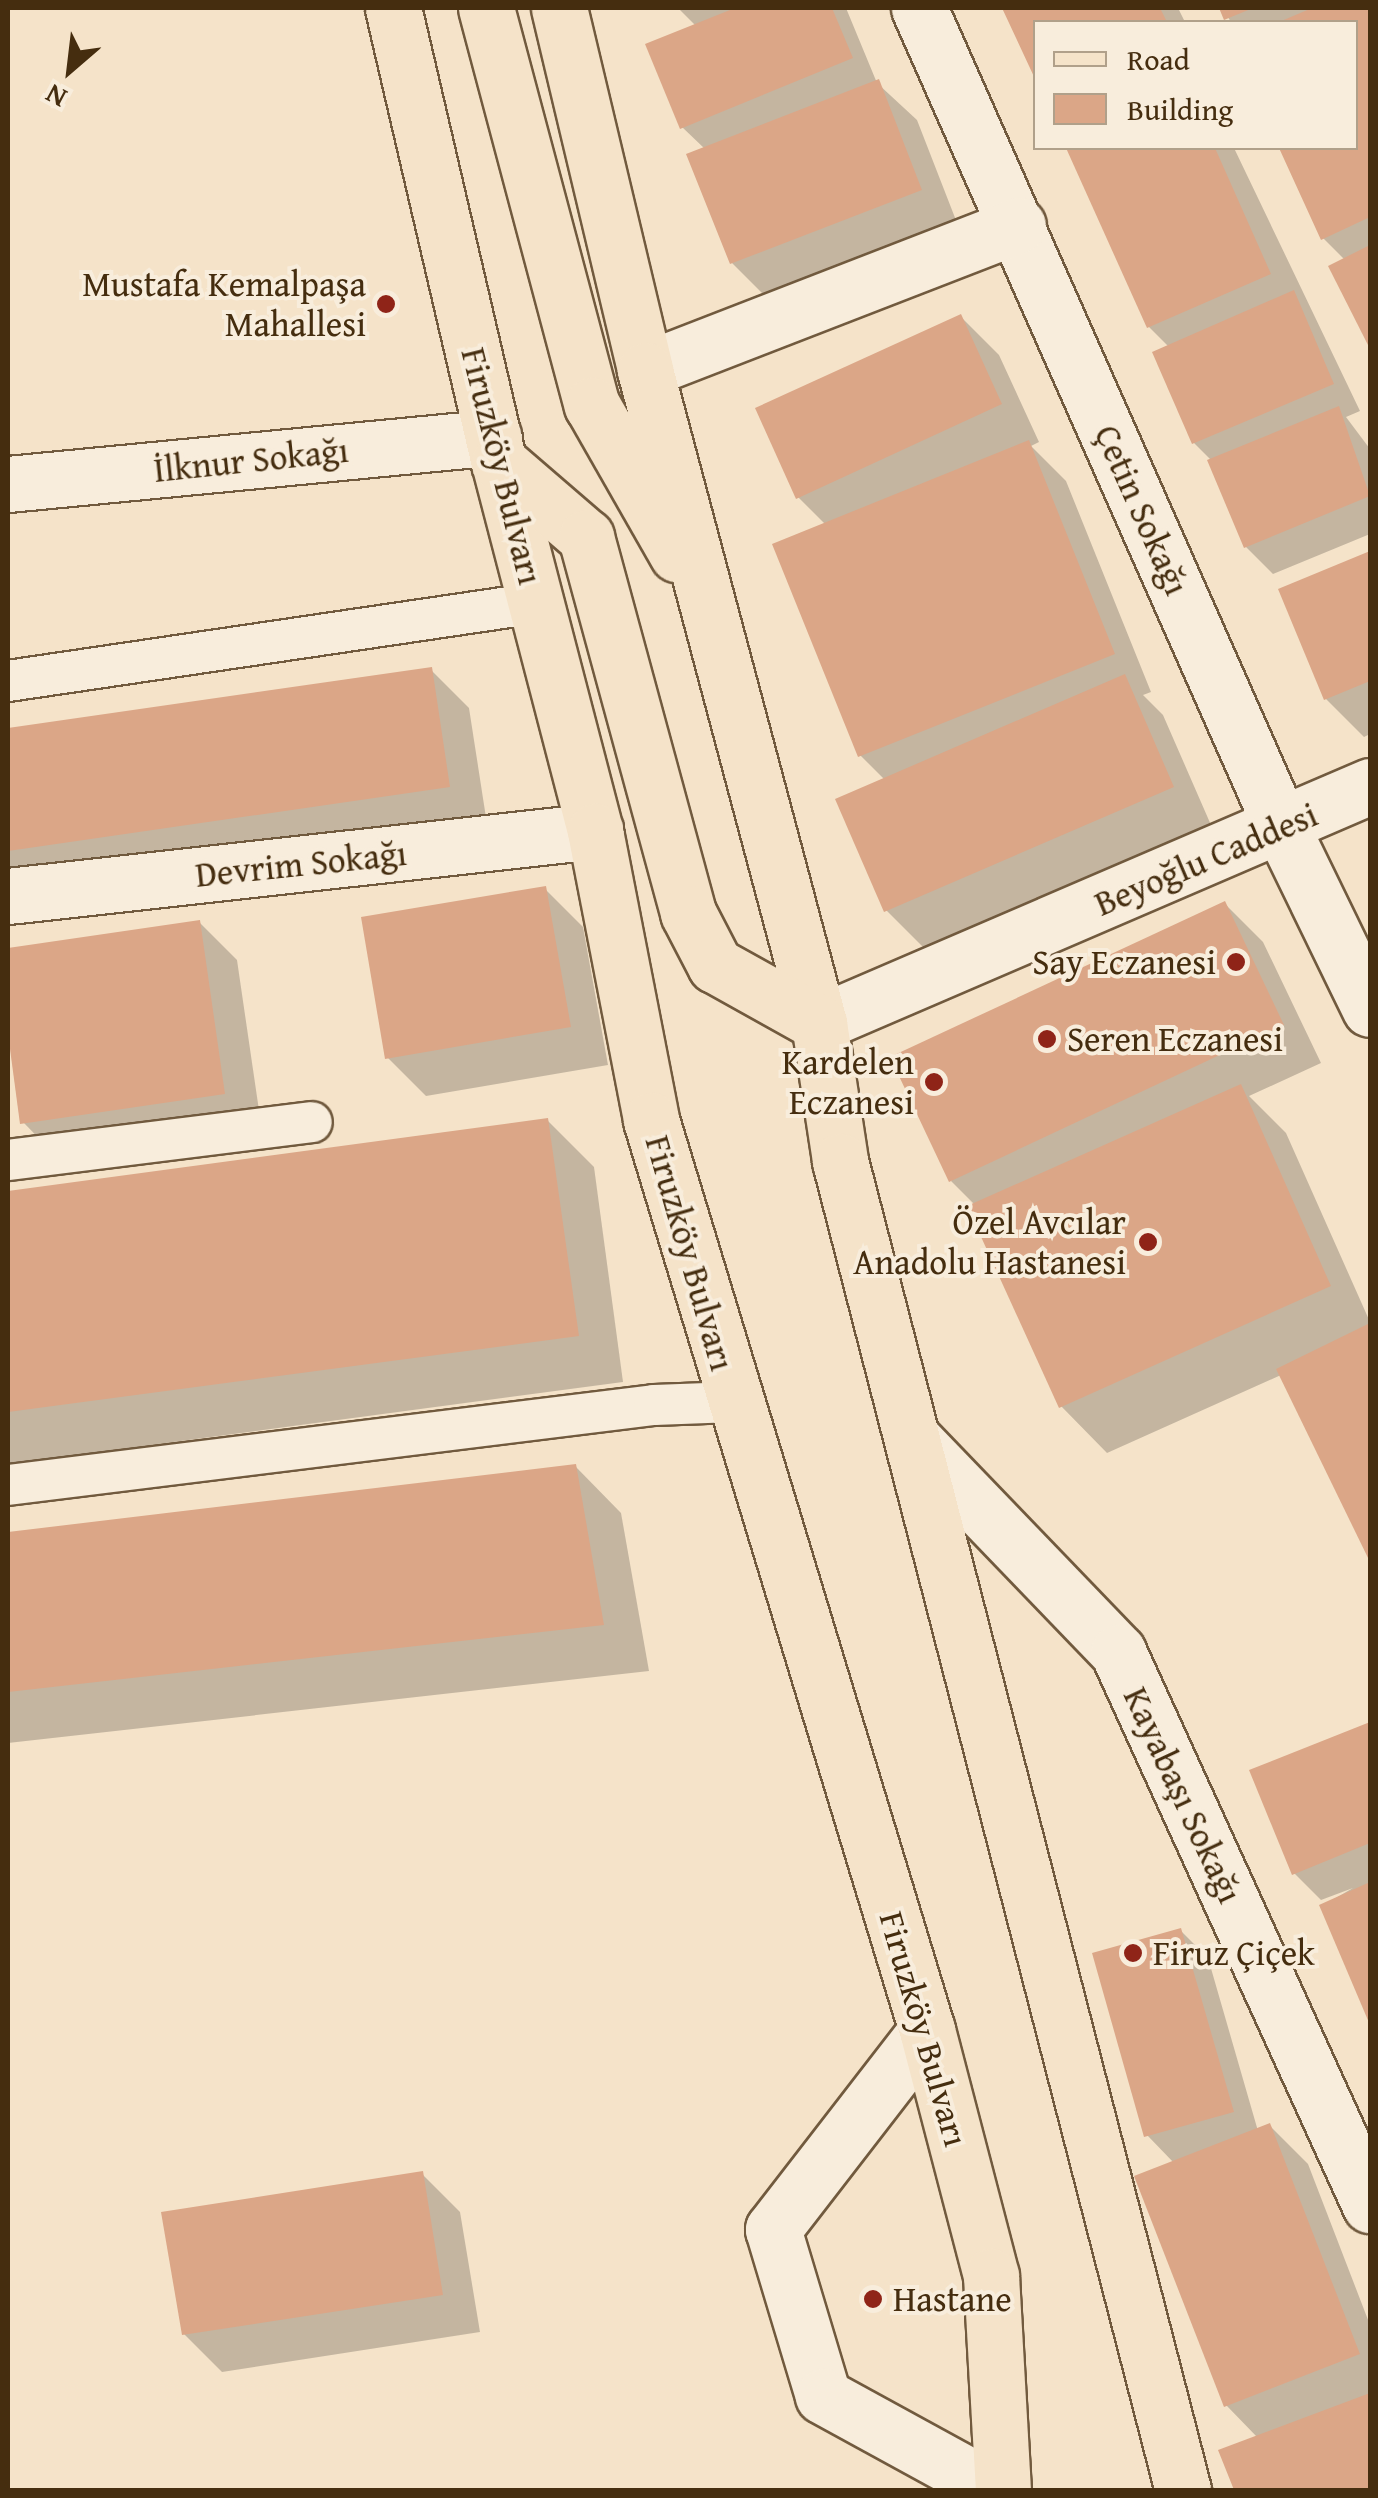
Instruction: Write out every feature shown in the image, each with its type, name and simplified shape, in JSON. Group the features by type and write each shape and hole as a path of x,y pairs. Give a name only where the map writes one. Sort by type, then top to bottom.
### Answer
{"main road":[{"name":"Firuzköy Bulvarı","path":"393,8 496,449 596,831 651,1120 927,2030 991,2276 1002,2490"},
{"path":"486,8 592,405 631,482 706,598"},
{"path":"559,8 645,370 819,1023 840,1161 1183,2490"},
{"path":"496,449 586,537 688,913 715,966 819,1023"}],"street":[{"name":"Çetin Sokağı","path":"919,8 1282,828 1370,1009"},
{"path":"645,370 1018,225"},
{"name":"İlknur Sokağı","path":"8,484 496,449"},
{"name":"Beyoğlu Caddesi","path":"819,1023 1282,828 1370,786"},
{"name":"Devrim Sokağı","path":"8,896 596,831"},
{"name":"Kayabaşı Sokağı","path":"915,1441 1118,1652 1370,2205"},
{"path":"927,2030 773,2229 822,2396 995,2490"}],"lane":[{"path":"8,681 536,603"},
{"path":"8,1160 312,1122"},
{"path":"8,1485 654,1405 734,1402"}],"building":[{"path":"735,8 832,8 853,58 680,129 645,44"},
{"path":"1002,8 1160,8 1166,20 1033,20 1033,75"},
{"path":"1219,8 1253,8 1224,20"},
{"path":"1312,8 1370,8 1370,217 1321,240 1280,150 1358,150 1358,20 1284,20"},
{"path":"879,79 922,190 730,264 686,154"},
{"path":"1067,150 1216,150 1271,274 1147,328"},
{"path":"1370,245 1370,349 1328,266"},
{"path":"1294,290 1334,384 1192,444 1152,352"},
{"path":"961,314 1002,404 796,499 755,408"},
{"path":"1339,406 1370,496 1244,548 1207,460"},
{"path":"1029,440 1115,654 858,757 772,544"},
{"path":"1370,551 1370,681 1324,700 1278,589"},
{"path":"432,667 450,787 8,851 8,728"},
{"path":"1125,674 1174,787 884,912 835,799"},
{"path":"546,886 571,1027 385,1059 361,917"},
{"path":"1225,901 1284,1025 949,1182 890,1057"},
{"path":"200,920 225,1094 20,1124 8,1034 8,948"},
{"path":"1241,1084 1331,1286 1059,1408 967,1206"},
{"path":"548,1118 579,1336 8,1412 8,1191"},
{"path":"1370,1323 1370,1562 1276,1369"},
{"path":"576,1464 604,1625 8,1692 8,1532"},
{"path":"1370,1722 1370,1843 1292,1875 1249,1770"},
{"path":"1370,1882 1370,2025 1319,1905"},
{"path":"1181,1928 1234,2112 1144,2137 1092,1953"},
{"path":"1270,2123 1360,2354 1224,2407 1134,2176"},
{"path":"423,2171 443,2295 182,2335 161,2212"},
{"path":"1370,2393 1370,2490 1234,2490 1218,2450"}],"place":[{"name":"Mustafa Kemalpaşa Mahallesi","path":"386,304"},
{"name":"Say Eczanesi","path":"1236,962"},
{"name":"Seren Eczanesi","path":"1047,1039"},
{"name":"Kardelen Eczanesi","path":"934,1082"},
{"name":"Özel Avcılar Anadolu Hastanesi","path":"1148,1242"},
{"name":"Firuz Çiçek","path":"1133,1953"},
{"name":"Hastane","path":"873,2299"}]}
